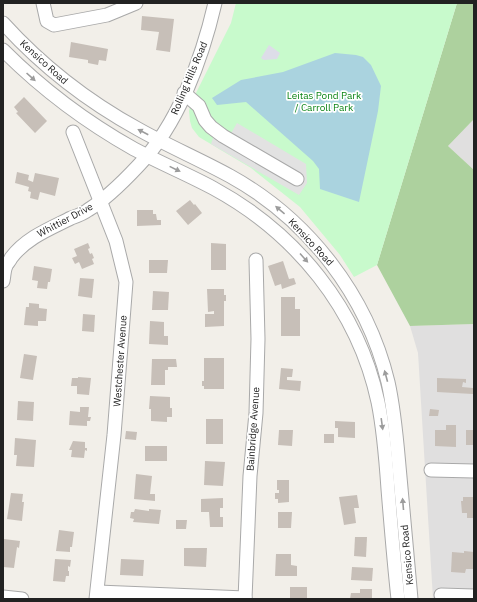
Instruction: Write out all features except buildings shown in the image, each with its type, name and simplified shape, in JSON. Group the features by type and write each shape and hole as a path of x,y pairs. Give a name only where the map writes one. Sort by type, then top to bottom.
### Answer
{"street":[{"path":"42,3 47,21 54,25 107,15 136,3"},
{"name":"Rolling Hills Road","path":"154,148 184,93 203,49 215,3"},
{"name":"Kensico Road","path":"3,23 37,57 75,89 118,118 154,148 267,223 295,248 312,266 327,286 359,342 368,365 379,409 386,464 398,599"},
{"name":"Kensico Road","path":"3,50 31,77 70,108 109,134 154,148 231,177 253,190 302,230 328,259 356,300 377,346 385,370 391,395 396,433 411,599"},
{"path":"184,93 199,106 205,120 217,132 296,179"},
{"name":"Westchester Avenue","path":"73,132 116,241 126,282 114,436 97,595"},
{"name":"Whittier Drive","path":"3,281 6,266 28,240 87,211 132,173 154,148"},
{"name":"Bainbridge Avenue","path":"245,598 258,339 256,260"},
{"path":"431,470 474,471"},
{"path":"97,595 245,598"},
{"path":"441,595 474,596"},
{"path":"3,597 22,599"}],"shaded area":[{"path":"269,45 280,53 277,59 264,60 261,58"},
{"path":"474,119 474,170 448,146"},
{"path":"237,123 306,164 307,183 299,195 211,144 214,135 226,142"},
{"path":"474,324 474,599 433,599 418,353 410,326"}],"green space":[{"name":"Leitas Pond Park / Carroll Park","path":"236,3 457,3 377,265 354,277 340,255 300,207 251,168 199,137 192,128 189,111 191,103 231,23"},
{"path":"457,3 474,3 474,119 448,146 474,170 474,324 410,326 377,265"}],"water":[{"path":"335,53 363,57 371,65 381,86 378,111 359,202 320,189 319,169 313,161 246,102 217,105 212,98 241,80 283,72"}]}
